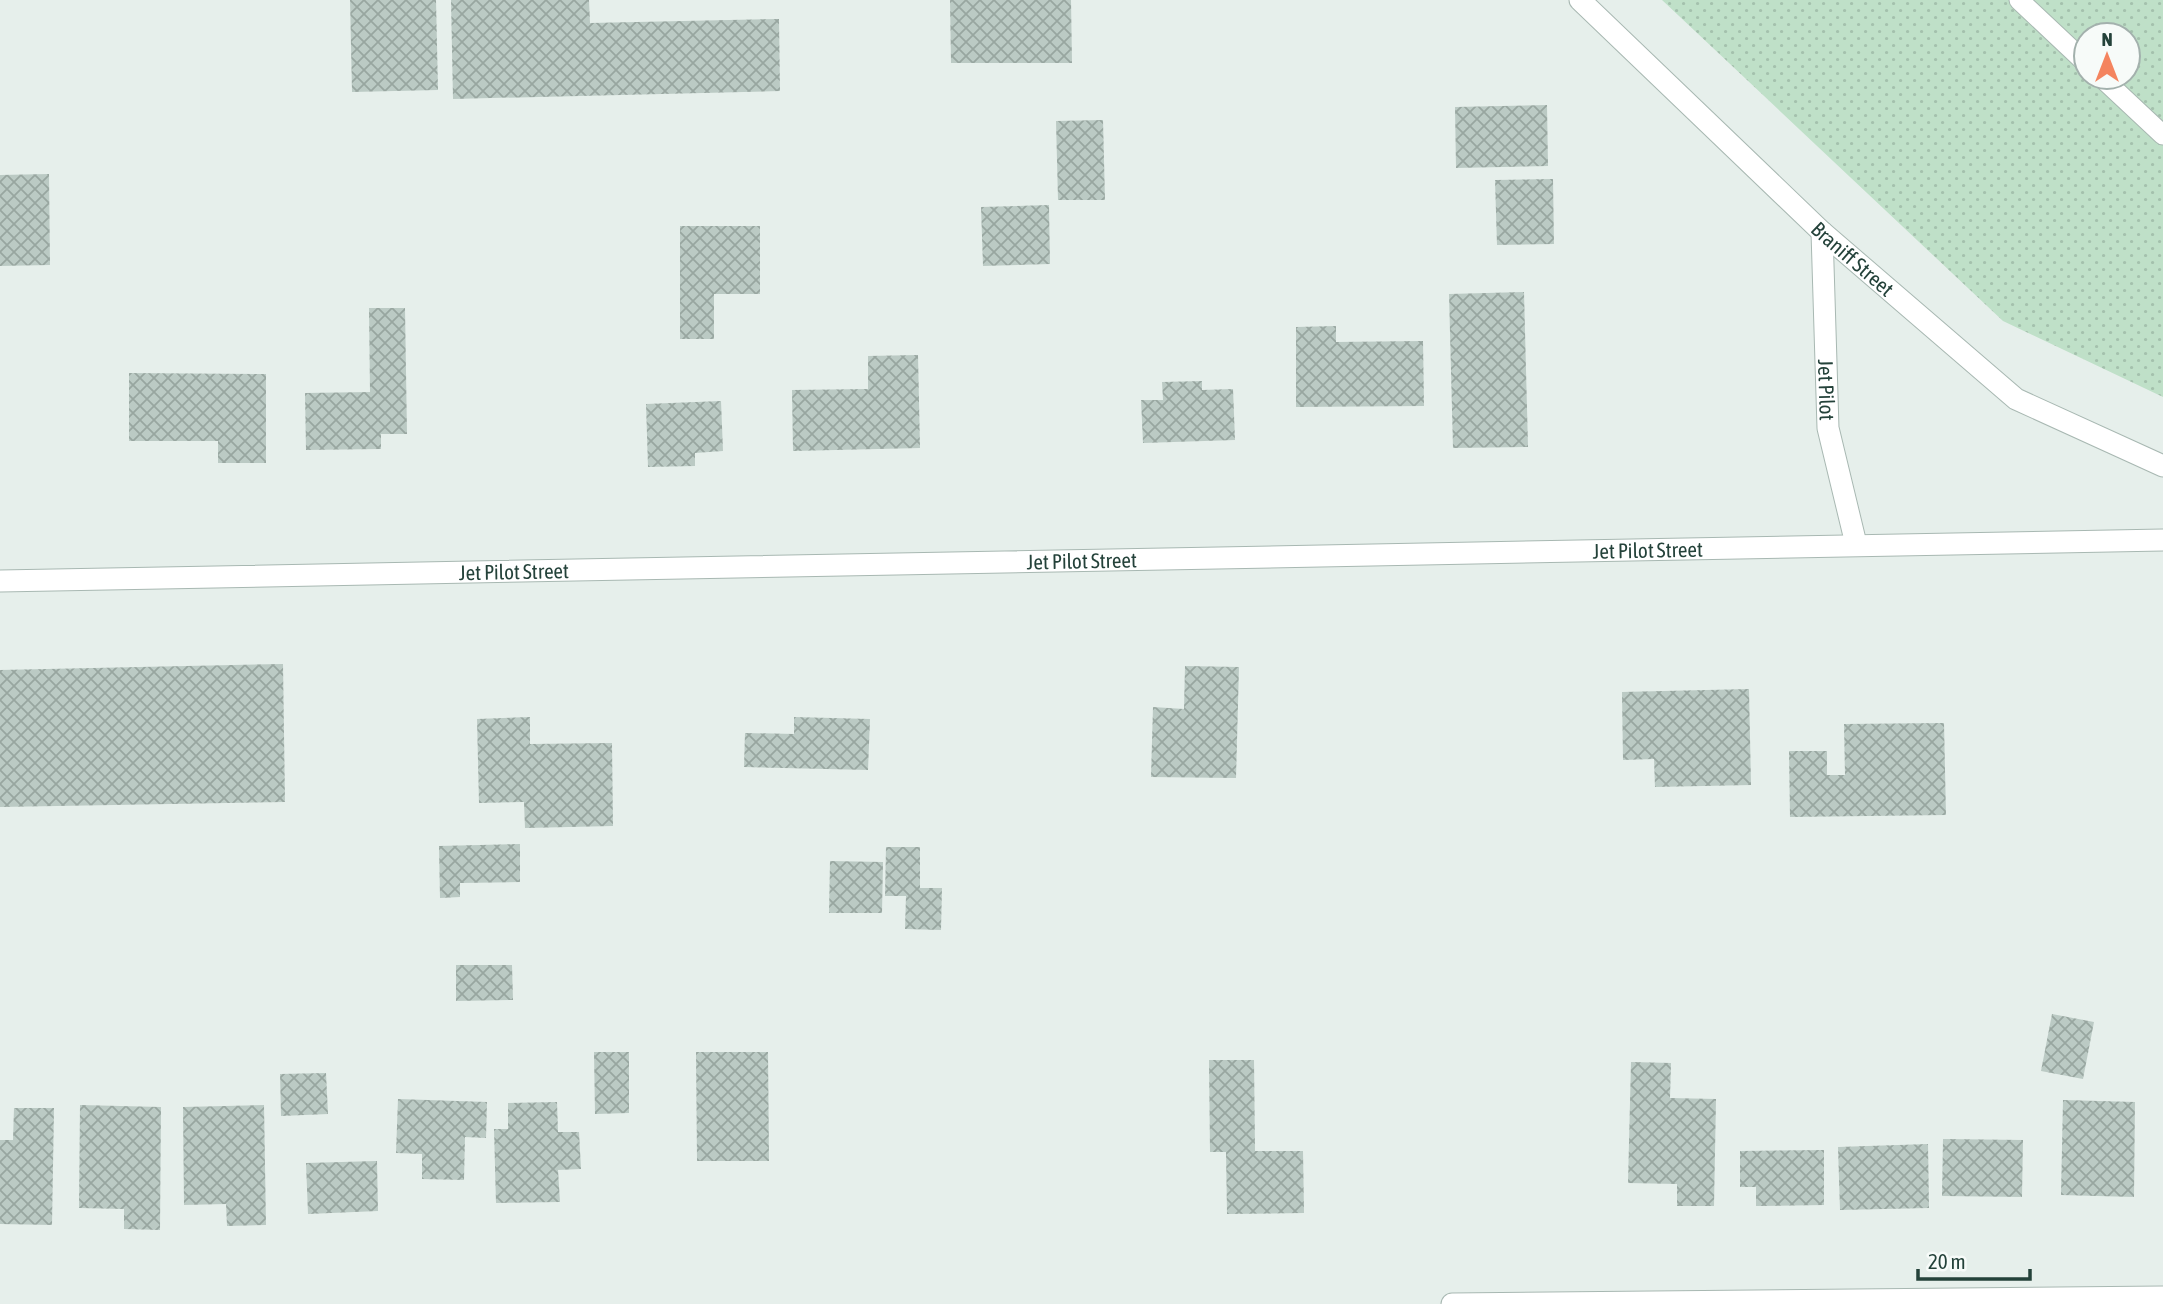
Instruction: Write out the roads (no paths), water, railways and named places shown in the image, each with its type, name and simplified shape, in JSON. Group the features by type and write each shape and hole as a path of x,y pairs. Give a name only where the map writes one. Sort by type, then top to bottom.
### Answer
{"street":[{"name":"Braniff Street","path":"1580,0 1822,232 2016,399 2163,466"},
{"name":"Jet Pilot","path":"1822,232 1828,428 1856,544"},
{"name":"Jet Pilot Street","path":"0,581 2163,540"},
{"path":"1452,1304 2163,1297"}],"lane":[{"path":"2019,0 2072,50"},
{"path":"2116,91 2163,135"}]}
